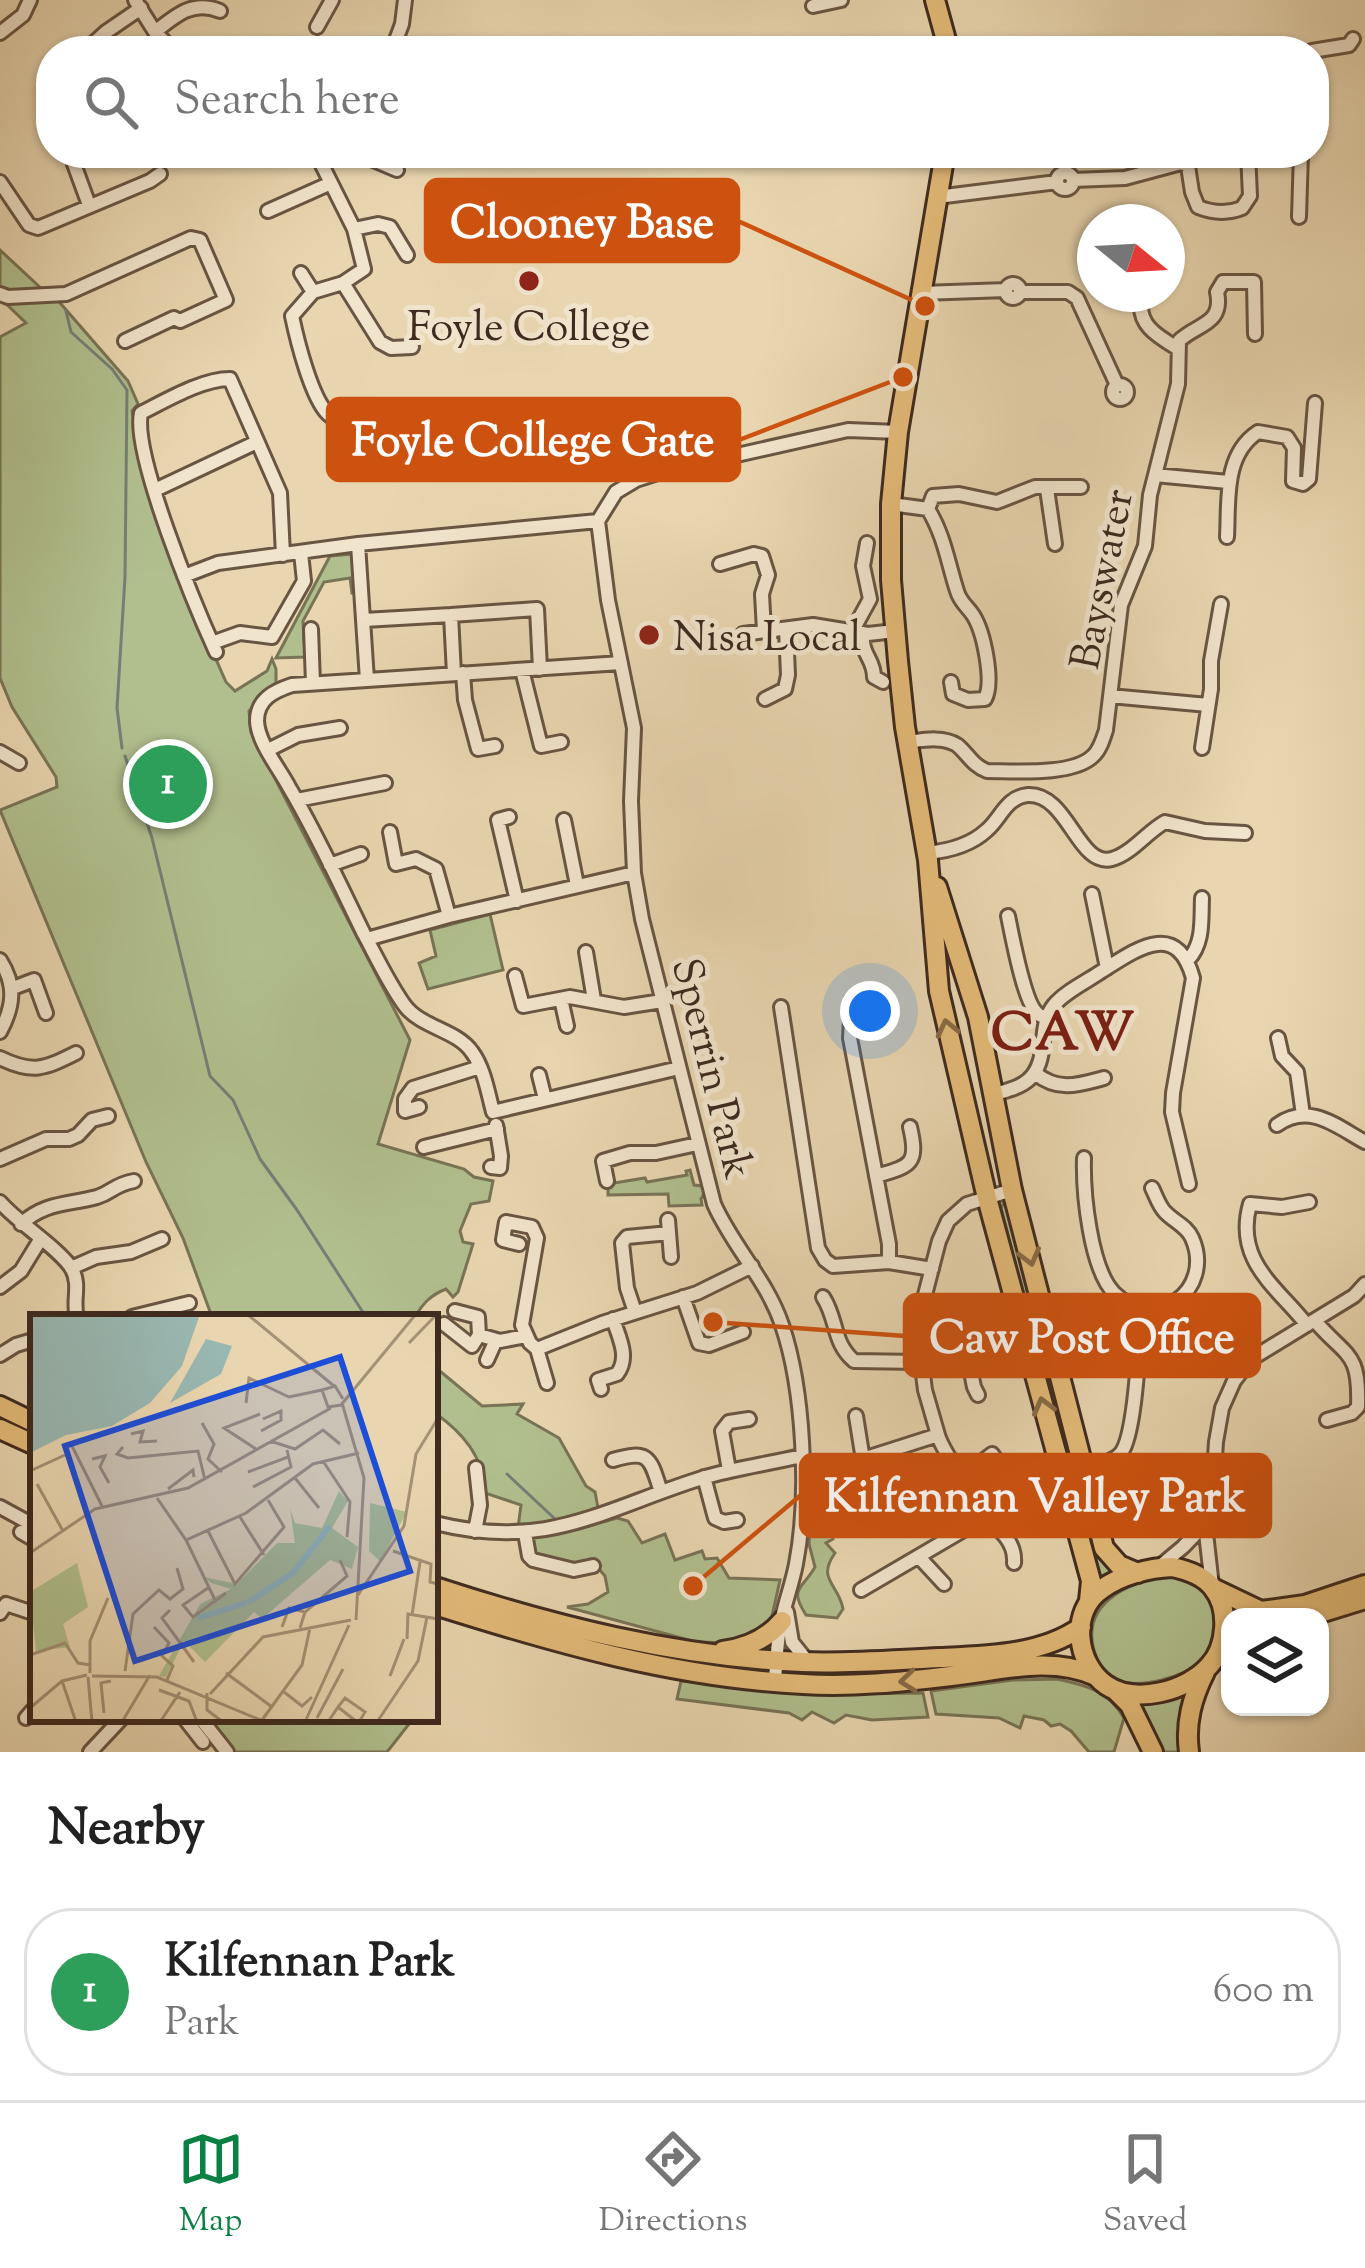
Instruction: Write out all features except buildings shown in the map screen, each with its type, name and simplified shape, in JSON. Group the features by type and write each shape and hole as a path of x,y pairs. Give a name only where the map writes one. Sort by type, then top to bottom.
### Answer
{"highway":[{"path":"935,0 945,36"},
{"path":"942,168 898,432 891,504 895,631 927,857 939,992 987,1198 1091,1581 1080,1645 1096,1676"},
{"path":"927,857 977,1017 1012,1190 1104,1548 1119,1565 1148,1570"},
{"path":"0,1406 30,1435"},
{"path":"0,1429 30,1435"},
{"path":"0,1439 30,1435"},
{"path":"1089,1600 1111,1583 1172,1567 1193,1573 1261,1611 1305,1605 1365,1585"},
{"path":"438,1588 603,1635 706,1653 808,1662 976,1656 1044,1646 1081,1627"},
{"path":"1189,1752 1190,1707 1224,1633 1224,1616 1213,1588"},
{"path":"1329,1610 1365,1599"},
{"path":"438,1606 622,1659 722,1678 886,1683 1053,1664 1081,1669 1130,1705 1153,1752"},
{"path":"706,1653 751,1644 776,1628 784,1612"},
{"path":"1117,1692 1144,1696 1162,1692 1221,1657"}],"street":[{"path":"0,33 23,15 30,0"},
{"path":"317,27 332,0"},
{"path":"398,36 405,0"},
{"path":"813,6 841,0"},
{"path":"102,36 138,4 159,36"},
{"path":"155,32 194,4 208,4 220,11"},
{"path":"1329,48 1349,45 1353,39"},
{"path":"75,168 89,206"},
{"path":"323,168 354,229 364,269 343,283 313,292 292,316 302,360 324,411 353,424 425,422 459,414"},
{"path":"392,168 397,170"},
{"path":"937,197 1125,178 1162,168"},
{"path":"1188,168 1198,207 1228,212 1242,208 1250,196 1249,168"},
{"path":"1299,217 1301,168"},
{"path":"0,182 29,225 38,228 160,174"},
{"path":"268,211 331,184"},
{"path":"354,229 378,224 390,227 407,254"},
{"path":"0,294 67,294 191,238 200,240 226,300 125,341"},
{"path":"301,273 313,292"},
{"path":"343,283 380,342 391,348 412,347"},
{"path":"1141,312 1143,321 1177,348 1182,337 1217,312 1217,292 1223,283 1254,283 1255,334"},
{"path":"922,293 1068,292 1077,298 1118,386"},
{"name":"Bayswater","path":"908,742 954,743 987,771 1063,769 1079,765 1102,744 1121,605 1145,546 1155,475 1178,384 1177,348"},
{"path":"283,555 280,493 228,378 141,413 146,464 214,648 240,633 272,638 304,581 301,553"},
{"path":"1227,537 1228,482 1249,438 1258,432 1287,437 1294,448 1293,481 1303,484 1309,479 1316,403"},
{"path":"184,576 218,563 358,544 599,526 616,492 661,472 848,430 898,432"},
{"path":"155,490 257,442"},
{"name":"Bayswater","path":"1155,475 1228,482"},
{"path":"951,682 952,694 968,700 985,700 990,692 979,628 958,597 952,568 928,509 933,496 947,493 997,502 1035,487 1081,487"},
{"path":"1046,489 1054,544"},
{"path":"891,504 928,509"},
{"name":"Sperrin Park","path":"599,526 635,744 634,873 662,1000 721,1220 772,1300 797,1396 801,1529 775,1682"},
{"path":"867,543 863,566 870,599 858,632 874,677 883,682"},
{"path":"358,544 368,680"},
{"path":"720,564 762,556 768,575 762,594 764,631"},
{"path":"1202,748 1221,604"},
{"path":"364,620 537,609 540,669"},
{"path":"451,615 458,673 478,749 495,746"},
{"path":"743,634 813,625 858,632 895,631"},
{"path":"765,699 784,689 786,628"},
{"path":"311,629 313,683"},
{"path":"491,1167 500,1168 501,1156 480,1067 468,1046 407,1009 268,750 257,719 264,700 292,685 621,663"},
{"path":"522,670 541,746 561,742"},
{"name":"Bayswater","path":"1110,696 1208,705"},
{"path":"268,750 298,735 340,728"},
{"path":"297,800 386,783"},
{"path":"927,857 976,839 1014,799 1035,795 1051,801 1088,852 1100,860 1114,859 1165,823 1245,832"},
{"path":"509,817 498,820 517,901"},
{"path":"564,820 577,885"},
{"path":"390,832 396,864 416,859 436,869 449,916"},
{"path":"330,865 362,854"},
{"path":"367,939 634,873"},
{"path":"1092,895 1107,968"},
{"path":"1188,960 1198,945 1202,898"},
{"path":"1008,916 1032,1006 1046,1018"},
{"path":"992,1095 1022,1086 1035,1072 1046,1018 1056,1002 1146,944 1174,949 1188,960 1193,978 1172,1112 1189,1184"},
{"path":"586,952 594,1000"},
{"path":"0,961 13,988 0,1032"},
{"path":"515,976 523,1006 570,997 624,1007 662,1000"},
{"path":"13,988 34,980 46,1013"},
{"path":"561,999 567,1026"},
{"path":"878,1003 852,1000 850,1038 889,1262"},
{"path":"781,1007 818,1248 833,1266 889,1262 932,1269"},
{"path":"1278,1038 1282,1056 1297,1072 1304,1115"},
{"path":"0,1058 18,1067 39,1069 76,1053"},
{"path":"419,1107 405,1111 405,1099 413,1088 480,1067"},
{"path":"493,1112 679,1068"},
{"path":"1035,1072 1051,1084 1068,1088 1104,1078"},
{"path":"539,1075 545,1099"},
{"path":"1277,1125 1304,1115 1322,1116 1365,1142"},
{"path":"0,1160 46,1139 69,1139 92,1120 108,1116"},
{"path":"876,1176 906,1167 913,1160 910,1126"},
{"path":"424,1147 497,1129"},
{"path":"607,1181 603,1161 697,1144"},
{"path":"1084,1158 1084,1203 1112,1291 1142,1308 1166,1308 1178,1303 1190,1288 1196,1265 1192,1238 1162,1210 1152,1188"},
{"path":"21,1224 34,1211 107,1193 116,1184 134,1181"},
{"path":"861,1590 972,1526 974,1498 938,1436 920,1362 919,1318 938,1240 948,1221 967,1204 1012,1190"},
{"path":"0,1202 71,1268 78,1292 76,1314"},
{"path":"1309,1202 1282,1208 1250,1204 1247,1232 1262,1278 1351,1354 1359,1380 1358,1407 1327,1420"},
{"path":"519,1244 502,1240 506,1222 532,1227 537,1238 522,1324 537,1349 547,1383"},
{"path":"635,1312 622,1243 669,1227 671,1257"},
{"path":"71,1268 161,1239"},
{"path":"0,1287 21,1270 40,1240"},
{"path":"537,1349 683,1297 752,1266"},
{"path":"1148,1570 1184,1547 1205,1524 1212,1505 1222,1408 1234,1381 1251,1359 1354,1296 1365,1284"},
{"path":"683,1297 699,1343 709,1345 743,1332"},
{"path":"823,1297 841,1349 854,1361 920,1362"},
{"path":"143,1314 189,1303"},
{"path":"1085,1468 1112,1460 1123,1451 1142,1308"},
{"path":"444,1324 472,1346 479,1335 478,1317 455,1311"},
{"path":"919,1318 952,1324 962,1331 978,1395"},
{"path":"601,1389 598,1380 617,1374 625,1355 613,1319"},
{"path":"479,1335 510,1341 526,1336"},
{"path":"487,1360 496,1340"},
{"path":"0,1355 30,1341"},
{"path":"1104,1345 1137,1353"},
{"path":"856,1416 871,1504"},
{"path":"729,1470 722,1431 729,1422 749,1419"},
{"path":"863,1459 938,1436"},
{"path":"613,1460 636,1453 645,1457 661,1492"},
{"path":"961,1478 992,1454 997,1461"},
{"path":"438,1524 525,1533 584,1521 729,1470 801,1456"},
{"path":"476,1468 480,1505 476,1531"},
{"path":"704,1478 715,1518 737,1520"},
{"path":"0,1507 29,1532"},
{"path":"976,1514 1000,1530 1013,1547 1014,1563"},
{"path":"1205,1524 1213,1588"},
{"path":"525,1533 533,1560 574,1570 593,1566"},
{"path":"920,1557 944,1584"},
{"path":"0,1612 6,1604 30,1612"},
{"path":"784,1612 793,1642 808,1662"},
{"path":"90,1752 112,1722"},
{"path":"187,1722 203,1742"},
{"path":"203,1722 227,1752"}],"green space":[{"path":"0,250 54,296 128,381 138,404 132,411 159,515 226,682 235,691 267,671 272,659 276,684 249,711 251,732 410,1040 378,1144 493,1181 489,1201 471,1204 460,1231 463,1242 473,1244 458,1292 453,1297 446,1289 436,1294 417,1314 211,1314 183,1238 146,1162 0,810 57,787 56,777 12,707 0,678 0,337 26,323 0,298"},
{"path":"353,554 356,592 352,593 350,578 324,582 303,621 305,657 276,658 330,556"},
{"path":"490,914 503,970 428,989 419,963 436,956 430,930"},
{"path":"690,1170 694,1185 703,1186 702,1205 669,1206 668,1194 608,1195 608,1184 645,1178 647,1182 687,1175"},
{"path":"1003,1204 1009,1204 1100,1554 1117,1574 1104,1580 1096,1580"},
{"path":"438,1369 482,1406 523,1404 517,1414 559,1438 586,1486 595,1492 598,1508 518,1528 521,1505 485,1493 481,1468 454,1429 438,1416"},
{"path":"811,1514 827,1517 833,1539 826,1543 835,1553 828,1576 843,1609 837,1618 806,1615 798,1599 799,1589 815,1567 809,1544"},
{"path":"617,1518 628,1521 642,1543 665,1534 675,1560 702,1551 705,1559 717,1558 729,1578 780,1580 765,1628 733,1643 696,1642 567,1607 588,1604 608,1592 605,1576 598,1568 534,1555 533,1538"},
{"path":"1174,1576 1197,1584 1207,1594 1217,1624 1213,1645 1201,1662 1185,1672 1162,1680 1121,1681 1103,1667 1094,1652 1096,1616 1104,1604 1129,1587"},
{"path":"1057,1679 1096,1691 1118,1709 1124,1718 1114,1752 1089,1752 1071,1731 1044,1720 1024,1716 1020,1728 999,1718 936,1714 931,1691 1013,1680"},
{"path":"681,1681 823,1694 923,1693 928,1717 872,1720 846,1715 834,1723 812,1712 802,1720 789,1713 677,1699"},
{"path":"1189,1689 1182,1752 1161,1752 1139,1701"},
{"path":"209,1722 411,1722 387,1752 233,1752"}],"waterway":[{"path":"66,311 71,332 112,369 127,390 125,577 117,708 122,748"},
{"path":"125,756 152,838 210,1076 233,1100 260,1159 364,1314"},
{"path":"507,1474 554,1518"}],"place":[{"name":"Foyle College","path":"529,281"},
{"name":"Clooney Base","path":"925,306"},
{"name":"Foyle College Gate","path":"903,377"},
{"name":"Nisa Local","path":"649,635"},
{"name":"Kilfennan Park","path":"168,784"},
{"name":"Caw Post Office","path":"713,1322"},
{"name":"Kilfennan Valley Park","path":"693,1586"}],"district":[{"name":"CAW","path":"1064,1030"}]}
